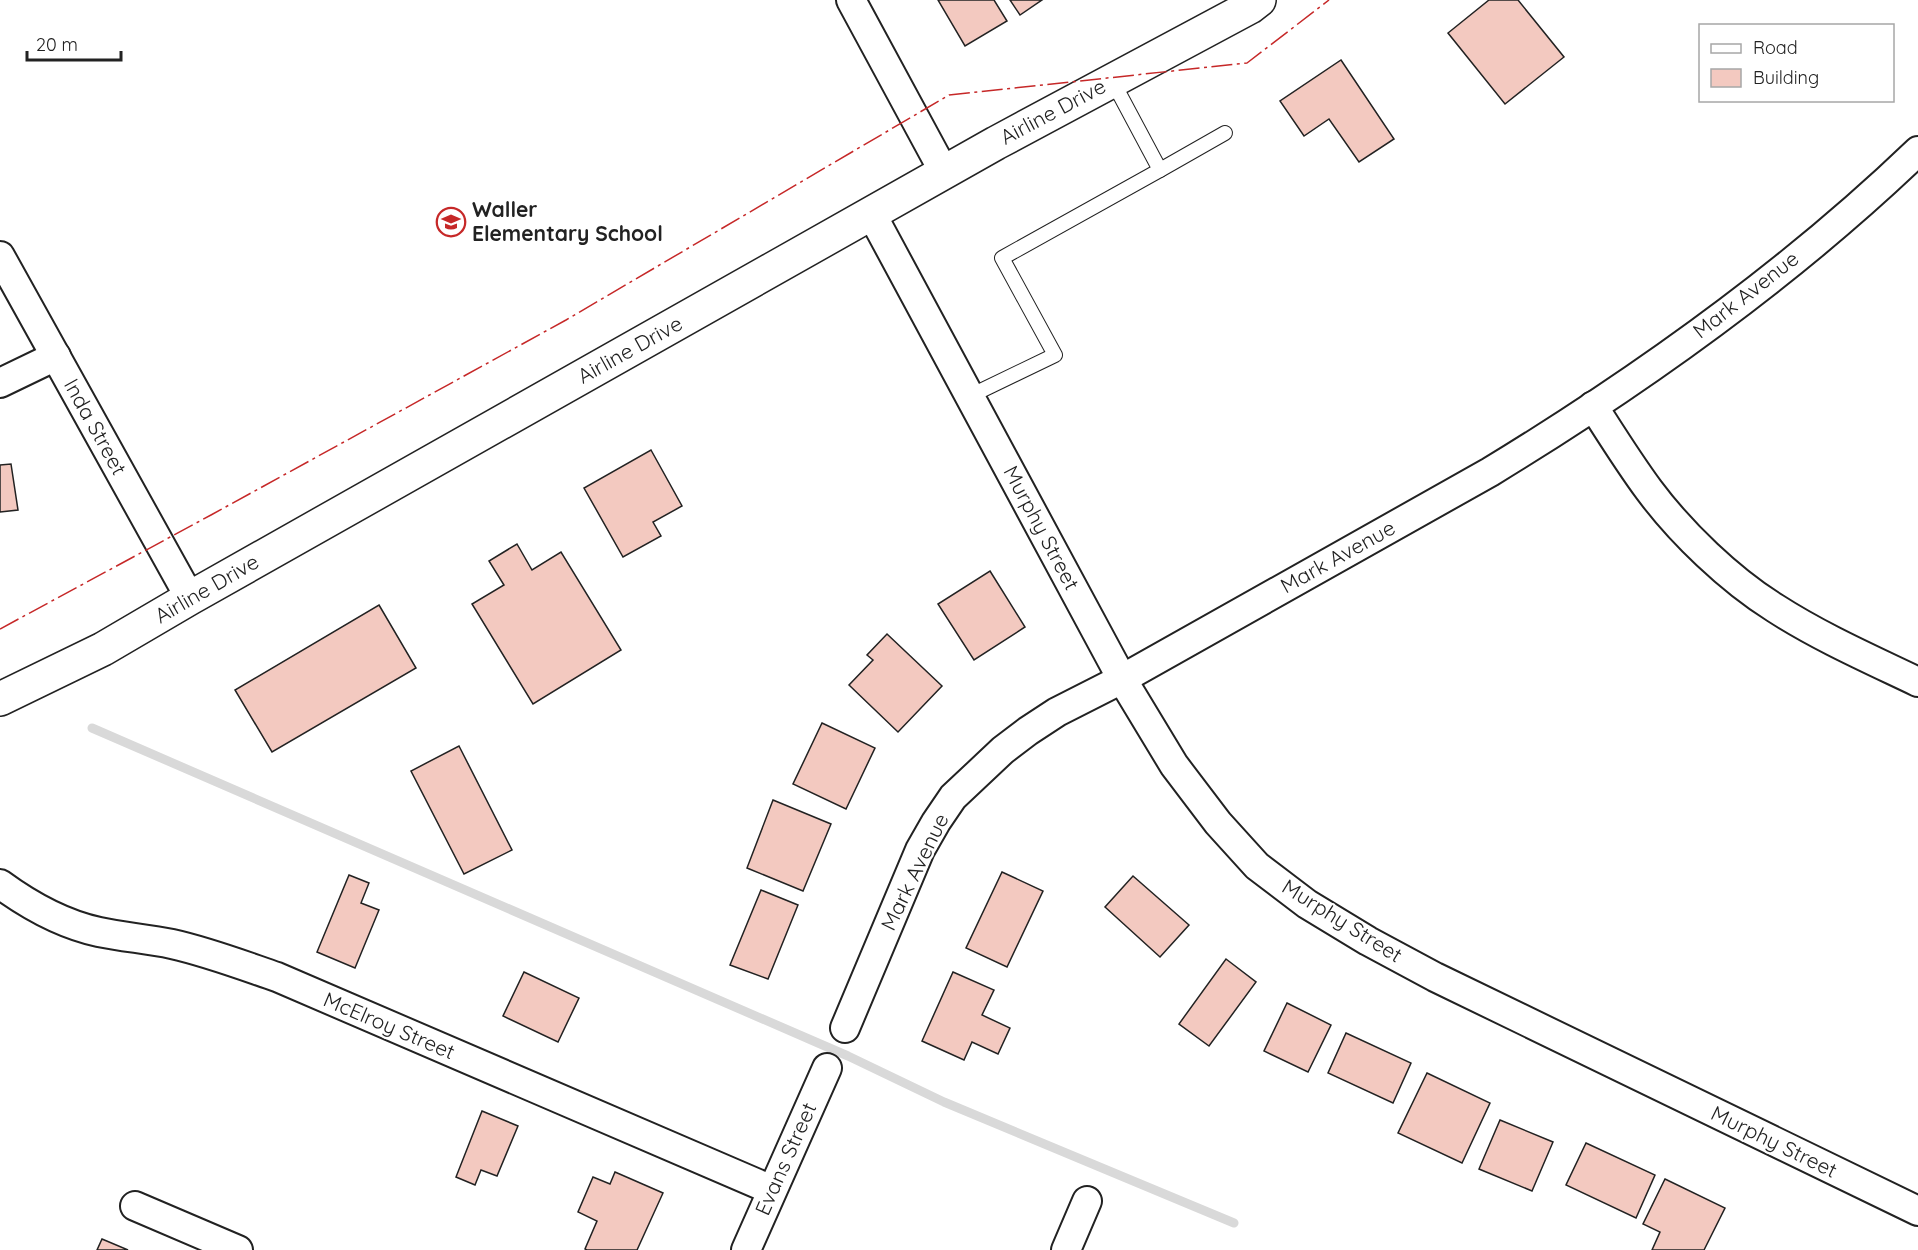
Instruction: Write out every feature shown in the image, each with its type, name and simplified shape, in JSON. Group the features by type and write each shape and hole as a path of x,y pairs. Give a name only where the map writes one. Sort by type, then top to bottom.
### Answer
{"main road":[{"name":"Airline Drive","path":"0,699 103,649 944,172 1250,7 1259,0"}],"street":[{"path":"851,0 944,172"},
{"name":"Mark Avenue","path":"845,1028 920,850 953,797 1003,750 1057,712 1122,679 1490,472 1593,406 1684,343 1771,278 1916,155"},
{"name":"Murphy Street","path":"871,213 1122,679 1174,765 1218,823 1257,866 1307,904 1435,977 1918,1211"},
{"name":"Inda Street","path":"3,269 56,356 190,598"},
{"path":"0,383 56,356"},
{"path":"1593,406 1649,491 1683,531 1722,568 1775,608 1829,638 1918,682"},
{"name":"McElroy Street","path":"0,884 24,901 61,921 97,932 168,943 277,977 772,1190"},
{"name":"Evans Street","path":"746,1250 827,1068"},
{"path":"1066,1250 1087,1201"},
{"path":"135,1206 238,1250"}],"lane":[{"path":"1112,80 1160,170"},
{"path":"970,396 1055,355 1002,258 1225,133"}],"building":[{"path":"938,0 994,0 1007,21 965,46"},
{"path":"1010,0 1042,0 1020,15"},
{"path":"1489,0 1518,0 1564,57 1505,104 1448,33"},
{"path":"1341,60 1394,139 1359,162 1329,119 1304,136 1280,101"},
{"path":"651,450 682,506 653,522 661,536 623,557 584,488"},
{"path":"11,464 18,510 0,512 0,465"},
{"path":"517,544 532,570 561,552 621,650 533,704 472,604 504,585 489,561"},
{"path":"990,571 1025,627 974,660 938,604"},
{"path":"379,605 416,668 272,752 235,690"},
{"path":"887,634 942,686 898,732 849,685 873,660 867,655"},
{"path":"822,723 875,748 846,809 793,784"},
{"path":"459,746 512,850 464,874 411,771"},
{"path":"773,800 831,824 803,891 747,868"},
{"path":"1002,872 1043,891 1007,967 966,948"},
{"path":"349,875 369,883 361,903 379,910 355,968 317,952"},
{"path":"1133,876 1189,925 1160,957 1105,907"},
{"path":"761,890 798,905 768,979 730,965"},
{"path":"1226,959 1256,982 1209,1046 1179,1024"},
{"path":"524,972 579,998 558,1042 503,1016"},
{"path":"953,972 994,990 982,1015 1010,1028 998,1054 972,1042 964,1060 922,1041"},
{"path":"1287,1003 1331,1025 1308,1072 1264,1051"},
{"path":"1346,1033 1411,1063 1393,1103 1328,1073"},
{"path":"1427,1073 1490,1103 1462,1163 1398,1133"},
{"path":"482,1111 518,1126 497,1176 481,1170 475,1185 456,1177"},
{"path":"1500,1120 1553,1142 1532,1191 1479,1169"},
{"path":"1586,1143 1655,1175 1636,1218 1566,1185"},
{"path":"615,1172 663,1193 637,1250 587,1250 585,1249 597,1221 578,1212 593,1177 610,1184"},
{"path":"1665,1179 1725,1208 1704,1250 1652,1250 1660,1232 1643,1224"},
{"path":"102,1239 128,1250 97,1250"}],"waterway":[{"path":"92,728 848,1056 944,1102 1234,1223"}],"power":[{"path":"0,629 566,320 949,95 1247,63 1329,0"}],"place":[{"name":"Waller Elementary School","path":"451,222"}]}
